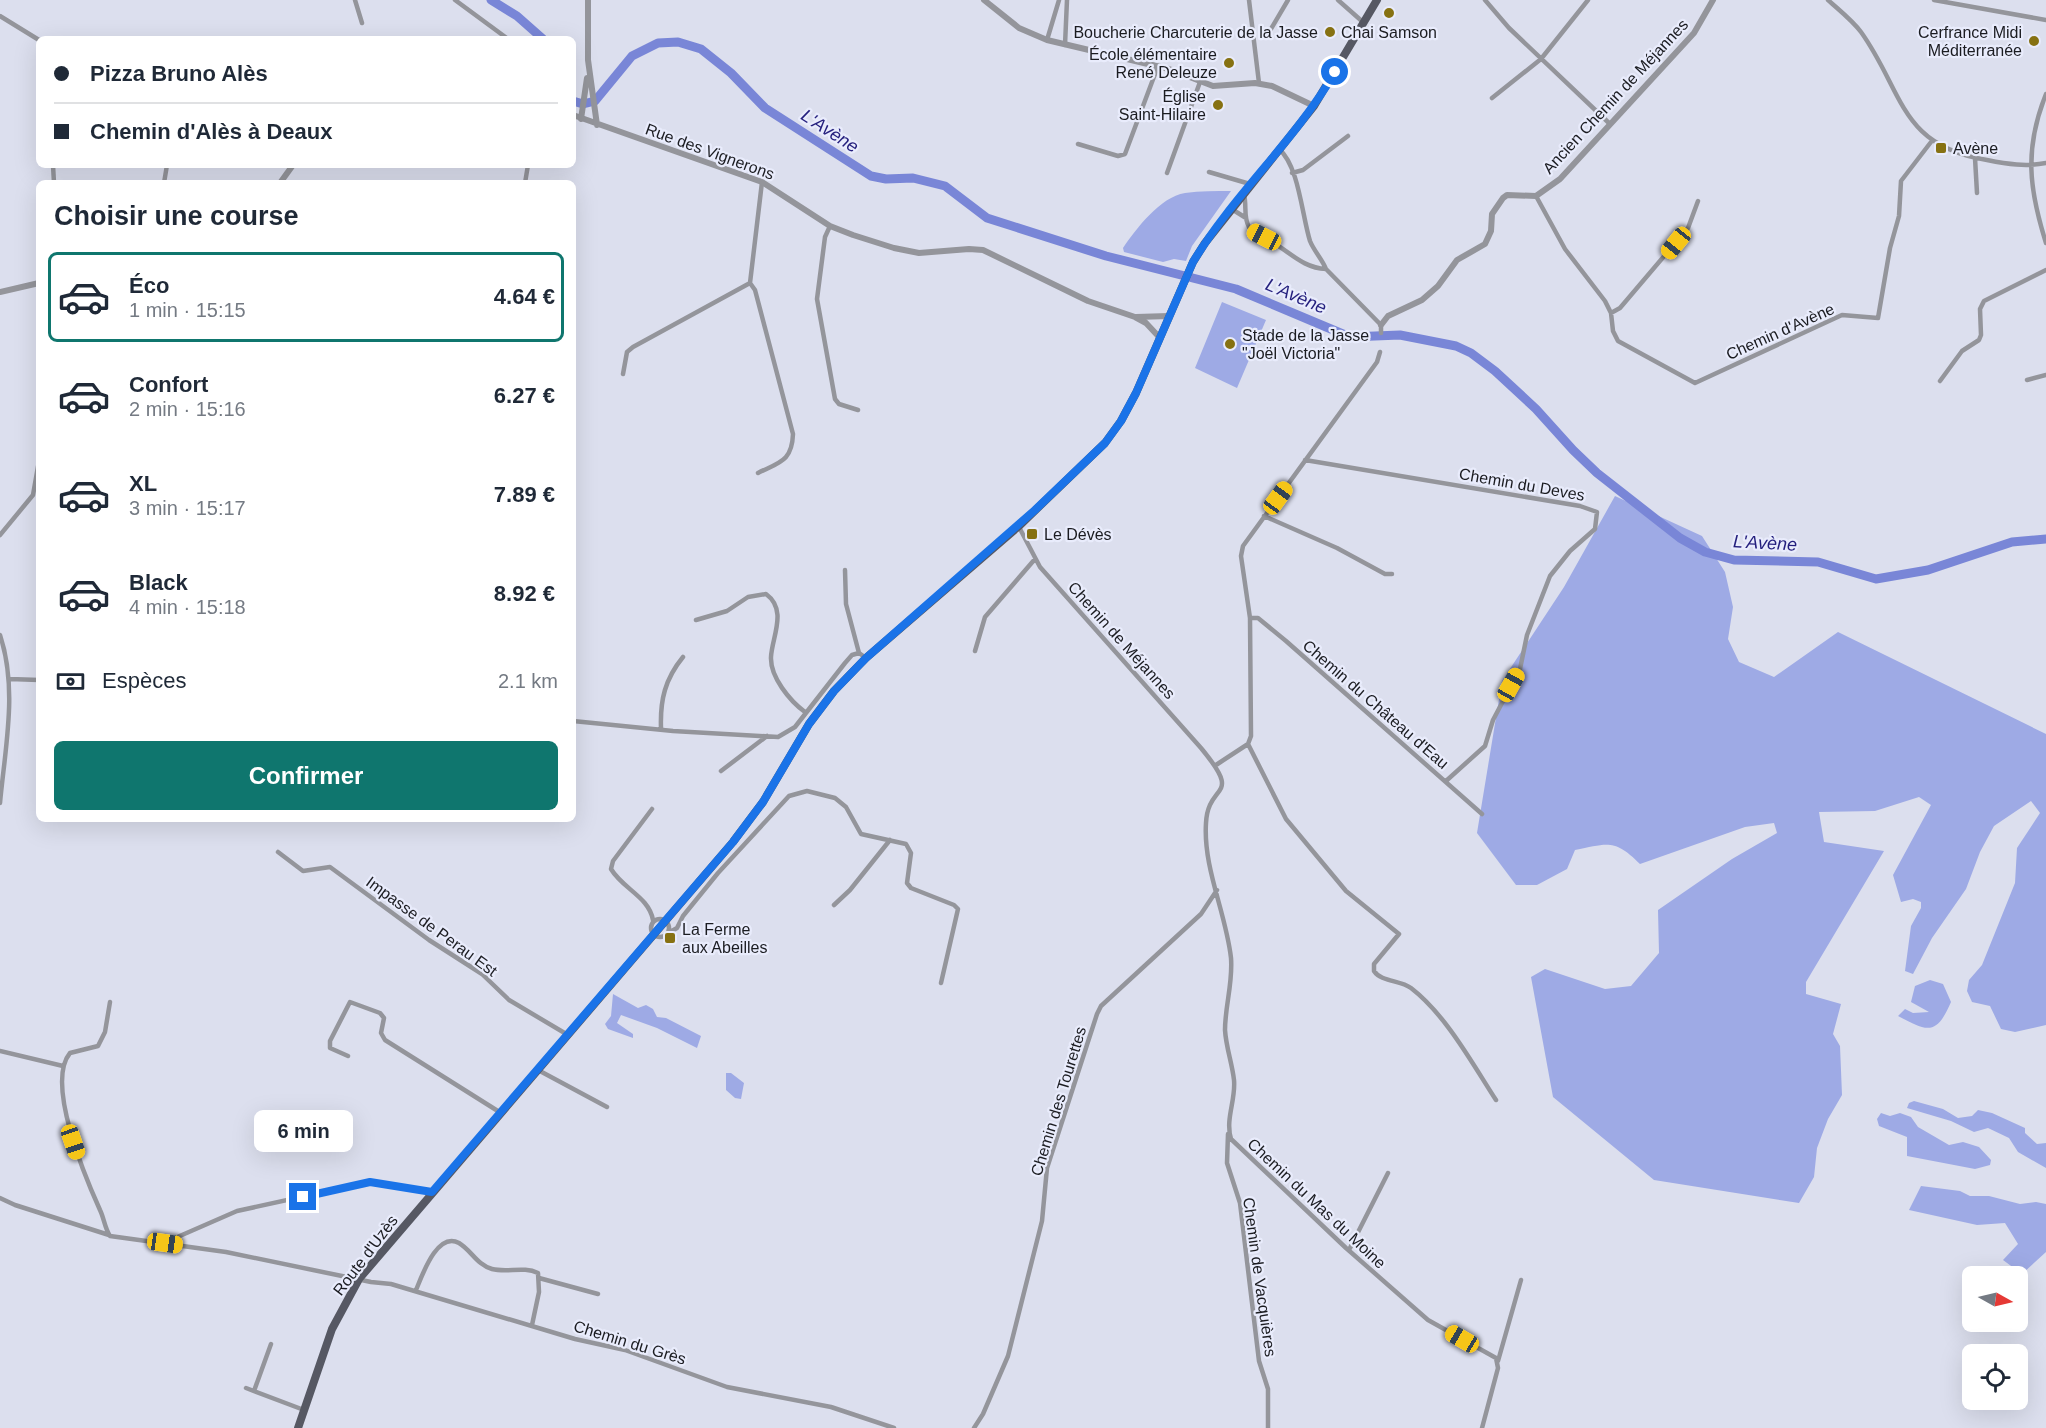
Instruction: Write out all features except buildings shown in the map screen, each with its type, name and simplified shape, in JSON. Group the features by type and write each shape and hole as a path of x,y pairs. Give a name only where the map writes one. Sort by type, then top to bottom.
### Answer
{"main road":[{"name":"Route d'Uzès","path":"298,1428 332,1329 359,1279 655,935 763,802 820,707 866,658 1018,526 1105,443 1127,410 1193,262 1230,207 1314,106 1377,0"}],"street":[{"path":"355,0 362,23"},
{"path":"455,0 504,36"},
{"path":"581,119 588,94 588,0"},
{"path":"984,0 1019,28 1047,40 1158,66 1220,87 1259,83 1272,86 1314,106"},
{"path":"1047,40 1059,0"},
{"path":"1065,45 1067,0"},
{"path":"1249,0 1259,83"},
{"path":"1268,34 1288,0"},
{"path":"1338,0 1364,23"},
{"path":"1485,0 1610,124"},
{"path":"1492,98 1542,58 1588,0"},
{"name":"Ancien Chemin de Méjannes","path":"1536,196 1560,179 1694,33 1713,0"},
{"path":"1828,0 1860,31 1899,101 1931,142 1975,158 2029,167 2046,163"},
{"path":"1934,0 2046,20"},
{"path":"0,16 36,38"},
{"path":"1077,144 1118,156 1125,154 1158,66"},
{"path":"1167,173 1200,82"},
{"path":"588,94 597,125"},
{"path":"2046,94 2039,112 2029,167 2036,212 2046,243"},
{"name":"Rue des Vignerons","path":"576,116 762,182 830,226 905,251 930,253 983,250 1052,285 1135,317 1146,323 1160,338"},
{"path":"1292,174 1303,170 1348,136"},
{"name":"Chemin d'Avène","path":"1536,196 1565,249 1611,312 1613,331 1618,341 1695,383 1842,315 1878,318 1890,248 1899,216 1901,181 1931,142"},
{"path":"1279,149 1285,154 1292,174 1311,242 1326,269 1381,325"},
{"path":"1975,158 1977,194"},
{"path":"1209,172 1250,184"},
{"path":"758,473 784,459 792,451 793,434 755,290 750,283 762,182"},
{"path":"1243,192 1246,218 1252,231 1275,243 1290,256 1318,269 1326,269"},
{"path":"1381,333 1381,325 1388,316 1422,300 1438,286 1457,260 1485,244 1491,231 1492,214 1503,198 1507,195 1536,196"},
{"path":"1611,312 1620,308 1688,228 1698,201"},
{"path":"1230,207 1246,218"},
{"path":"830,226 825,237 817,289 818,308 835,399 839,404 858,410"},
{"path":"1940,381 1962,351 1979,340 1981,334 1980,309 1984,301 2046,270"},
{"path":"623,374 627,352 633,346 750,283"},
{"path":"0,292 36,284"},
{"name":"Rue des Vignerons","path":"1135,317 1168,316"},
{"path":"1216,765 1248,744 1251,736 1250,618 1241,551 1377,362 1380,352"},
{"path":"2027,381 2046,375"},
{"name":"Chemin du Deves","path":"1305,460 1580,506 1597,512 1598,520 1595,529 1570,550 1550,576 1527,634 1520,669 1493,720 1485,746 1446,781"},
{"path":"0,535 33,495 36,478"},
{"path":"1264,516 1337,548 1385,574 1392,574"},
{"name":"Chemin de Méjannes","path":"1018,526 1035,559 1216,765"},
{"path":"975,651 985,616 1035,559"},
{"path":"845,570 846,604 859,653 866,658"},
{"path":"696,620 727,611 748,597 766,594 771,597 777,614 777,633 771,657 774,669 792,702 805,712"},
{"name":"Chemin du Château d'Eau","path":"1250,618 1258,618 1286,641 1482,814"},
{"path":"0,635 10,680 0,804"},
{"path":"576,721 618,727 661,728 673,731 785,735 795,727 852,655 859,653"},
{"path":"661,728 664,688 670,672 683,657"},
{"path":"10,680 36,680"},
{"path":"721,771 767,736"},
{"path":"1248,744 1286,819 1346,891 1400,934 1374,964 1377,976 1410,987 1417,994 1452,1032 1496,1100"},
{"name":"Chemin du Mas du Moine","path":"1216,765 1223,780 1223,788 1213,803 1206,823 1230,956 1232,982 1225,1028 1234,1083 1228,1129 1231,1138 1247,1156 1348,1250 1428,1320 1498,1361"},
{"path":"652,809 613,861 611,869 617,879 647,905 653,920 651,929 655,935 663,938 677,928 683,916 718,873 781,803 797,792 813,792 835,798 846,807 861,834 906,844 911,853 907,882 911,888 954,905 958,909 959,915 941,983"},
{"path":"834,905 850,890 890,840"},
{"name":"Impasse de Perau Est","path":"278,852 303,871 330,867 429,940 482,974 509,1000 568,1035"},
{"name":"Chemin des Tourettes","path":"974,1428 983,1414 1008,1356 1042,1221 1047,1168 1097,1014 1101,1006 1201,914 1217,890"},
{"path":"653,920 665,922 669,932"},
{"path":"109,1235 73,1142 66,1113 63,1066 70,1053 98,1046 102,1041 110,1002"},
{"path":"348,1056 330,1048 330,1041 350,1002 380,1013 384,1018 381,1033 385,1040 501,1113"},
{"path":"0,1051 63,1066"},
{"path":"538,1070 607,1107"},
{"name":"Chemin de Vacquières","path":"1228,1129 1227,1163 1240,1203 1259,1361 1268,1389 1268,1428"},
{"path":"1348,1250 1388,1173"},
{"path":"165,1243 237,1211 370,1182 432,1192"},
{"name":"Chemin du Grès","path":"0,1198 15,1205 109,1235 135,1241 226,1252 416,1290 625,1350 727,1387 831,1407 894,1428"},
{"path":"416,1290 428,1261 442,1244 450,1241 459,1243 483,1266 507,1270 528,1268 538,1274 532,1325"},
{"path":"539,1278 598,1294"},
{"path":"1482,1428 1521,1280"},
{"path":"254,1391 272,1344"},
{"path":"246,1388 304,1410"}],"shaded area":[{"path":"1231,191 1192,246 1186,261 1174,259 1163,262 1124,252 1123,248 1142,223 1167,201 1185,193"},
{"name":"Stade de la Jasse \"Joël Victoria\"","path":"1222,302 1266,320 1237,388 1195,368"},
{"path":"1615,496 1702,536 1725,572 1733,607 1728,639 1739,662 1774,677 1838,632 2046,734 2046,1025 2015,1032 2001,1029 1990,1006 1972,1002 1967,991 1969,980 1982,965 2015,883 2017,848 2040,813 2031,801 1994,826 1980,852 1966,889 1932,938 1913,974 1905,971 1911,926 1921,908 1921,902 1913,899 1901,902 1893,875 1931,805 1919,797 1875,811 1819,812 1824,842 1884,851 1806,982 1806,994 1841,1004 1833,1034 1840,1046 1842,1095 1828,1119 1817,1148 1814,1177 1799,1203 1654,1180 1553,1097 1531,977 1545,969 1605,989 1631,986 1659,953 1658,910 1732,859 1777,833 1774,823 1745,827 1640,864 1624,850 1611,845 1575,850 1567,869 1537,885 1516,885 1477,833 1502,681 1564,587"},
{"path":"1930,980 1943,984 1951,1002 1940,1021 1930,1028 1916,1025 1898,1016 1905,1009 1913,1013 1929,1012 1911,1002 1915,986"},
{"path":"613,994 638,1008 646,1005 653,1009 657,1017 666,1018 701,1036 697,1048 657,1028 621,1015 617,1023 633,1034 633,1038 608,1029 605,1024 611,1016"},
{"path":"726,1073 731,1073 744,1083 741,1099 735,1098 726,1090"},
{"path":"1914,1101 1943,1109 1958,1118 1972,1116 1978,1110 1992,1113 2025,1128 2025,1133 2037,1144 2046,1143 2046,1168 2018,1152 2009,1138 1988,1128 1974,1132 1951,1121 1907,1108 1909,1103"},
{"path":"1881,1113 1890,1116 1900,1113 1911,1117 1918,1127 1949,1145 1963,1142 1979,1147 1991,1160 1990,1165 1975,1169 1907,1156 1907,1137 1879,1126 1877,1119"},
{"path":"1921,1186 1960,1191 1970,1196 1989,1196 2020,1204 2036,1202 2046,1204 2046,1252 2028,1268 2028,1266 2011,1266 2003,1260 2018,1244 2005,1223 1977,1225 1909,1210"}],"waterway":[{"name":"L'Avène","path":"491,0 517,16 540,36"},
{"name":"L'Avène","path":"576,102 583,104 595,101 632,56 658,43 678,42 701,49 731,73 765,108 871,176 886,179 913,178 945,186 987,218 1106,256 1236,289 1350,337 1400,335 1456,346 1471,353 1495,371 1536,409 1597,473 1680,538 1705,552 1734,560 1818,562 1876,579 1928,570 2012,542 2046,539"}],"place":[{"name":"Chai Samson","path":"1389,13"},
{"name":"Boucherie Charcuterie de la Jasse","path":"1330,32"},
{"name":"Cerfrance Midi Méditerranée","path":"2034,41"},
{"name":"École élémentaire René Deleuze","path":"1229,63"},
{"name":"Église Saint-Hilaire","path":"1218,105"},
{"name":"Avène","path":"1941,148"},
{"name":"Stade de la Jasse \"Joël Victoria\"","path":"1230,344"},
{"name":"Le Dévès","path":"1032,534"},
{"name":"La Ferme aux Abeilles","path":"670,938"}],"route":[{"path":"303,1197 370,1182 422,1188 432,1192 733,842 763,802 820,707 834,691 866,658 1018,526 1086,464 1105,443 1121,421 1136,393 1193,262 1230,207 1314,106 1335,72"}]}
